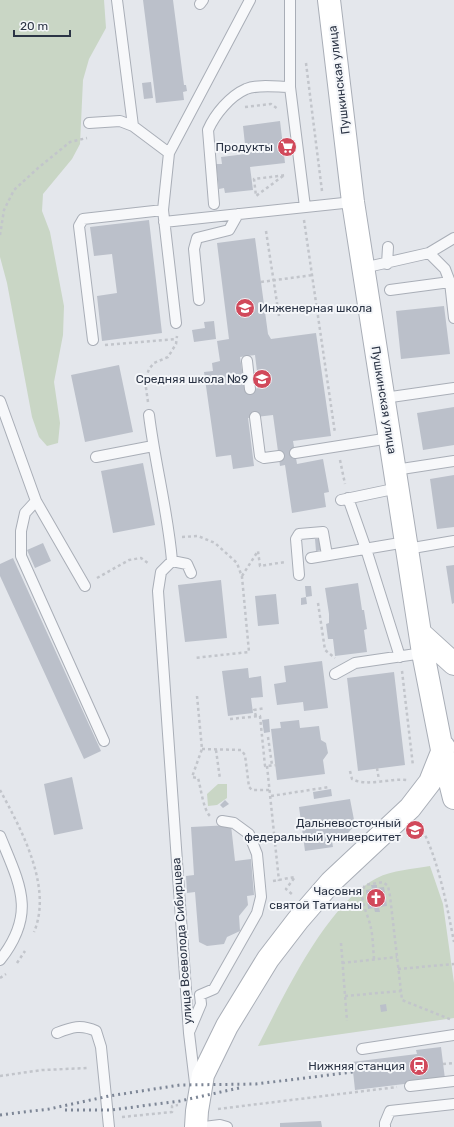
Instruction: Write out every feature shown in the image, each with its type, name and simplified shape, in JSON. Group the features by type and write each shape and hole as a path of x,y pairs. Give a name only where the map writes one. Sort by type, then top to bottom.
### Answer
{"main road":[{"name":"Пушкинская улица","path":"329,0 353,202 396,479 422,643 442,750 454,798"},
{"path":"422,643 454,664"},
{"path":"198,1124 201,1086 209,1066 227,1026 268,959 298,920 331,882 410,808 430,782 442,750 454,731"}],"lane":[{"path":"117,0 132,126"},
{"path":"176,323 163,210 169,153 250,0"},
{"path":"290,0 290,87 305,207"},
{"path":"214,204 208,130 212,120 222,106 246,89 266,86 290,87"},
{"path":"89,123 117,120 132,126 169,153"},
{"path":"164,222 353,202"},
{"path":"93,340 79,226 83,219 163,210"},
{"path":"199,300 194,249 197,238 229,230 238,214"},
{"path":"363,268 387,264 429,253 454,238"},
{"path":"387,264 388,247"},
{"path":"429,253 445,269 450,282 454,318"},
{"path":"390,290 450,282"},
{"path":"246,361 250,389"},
{"path":"384,398 454,388"},
{"path":"0,401 36,501 85,586"},
{"path":"149,415 153,446 170,537 172,560 161,572"},
{"path":"255,417 260,456 264,458 279,456"},
{"path":"295,453 390,438"},
{"path":"96,457 153,446"},
{"path":"400,657 366,549 344,499 396,479 454,461"},
{"path":"36,501 25,513 20,556 104,742"},
{"path":"299,575 296,539 299,534 323,532 327,555"},
{"path":"311,558 366,549 454,541"},
{"path":"172,560 186,564 191,573"},
{"name":"улица Всеволода Сибирцева","path":"161,572 158,591 166,692 169,770 189,1034 198,1124"},
{"path":"335,674 355,663 400,657 422,643"},
{"path":"189,1034 200,1004 200,995 214,989 256,913 261,897 257,854 249,834 234,823 222,821"},
{"path":"0,836 19,882 23,903 22,917 11,947 0,960"},
{"path":"57,1033 73,1026 86,1026 96,1031 101,1047 108,1123"},
{"path":"362,1049 454,1035"},
{"path":"410,1086 454,1081"},
{"path":"385,1127 390,1111 454,1104"},
{"path":"198,1124 220,1125 227,1127"}],"path":[{"path":"306,61 324,205"},
{"path":"246,107 260,105"},
{"path":"0,236 4,210 14,190 70,142 91,137"},
{"path":"284,176 267,188 256,196 254,179 284,176"},
{"path":"304,219 344,499"},
{"path":"266,231 279,316"},
{"path":"261,282 313,275"},
{"path":"93,340 101,346 177,338"},
{"path":"149,415 145,381 149,370 154,363 168,357 176,344"},
{"path":"170,537 198,536 215,543 237,563 242,576 249,652 194,658"},
{"path":"242,576 258,551 260,566 298,560"},
{"path":"85,586 130,560 141,558 161,572"},
{"path":"318,602 325,650 334,658 342,656"},
{"path":"197,696 202,749 192,777 198,778 204,797 205,810"},
{"path":"265,708 254,710 257,715 265,766 267,766 279,880 295,877 286,889 294,896"},
{"path":"230,719 257,715"},
{"path":"268,737 272,765"},
{"path":"202,749 241,750 245,755 249,787 252,790 270,790"},
{"path":"216,750 220,779"},
{"path":"267,766 276,765"},
{"path":"377,768 379,780"},
{"path":"350,771 352,779 359,783 397,779"},
{"path":"271,796 329,787"},
{"path":"0,790 20,827 36,872 39,896 37,924"},
{"path":"410,808 427,838 447,906 454,942"},
{"path":"374,959 370,924 365,912 362,890 366,885 383,882 388,886 390,896 402,1000 454,1021"},
{"path":"341,943 347,1021"},
{"path":"342,963 397,957"},
{"path":"398,969 454,964"},
{"path":"345,996 401,991"},
{"path":"443,1064 454,1063"},
{"path":"0,1076 42,1070 89,1068"},
{"path":"230,1107 410,1086"},
{"path":"108,1123 172,1112 172,1106"}],"green space":[{"path":"0,0 104,0 106,28 89,59 83,80 80,144 72,159 43,194 42,211 50,232 64,306 63,335 54,382 60,423 58,443 47,446 39,437 32,417 7,283 0,257"},
{"path":"218,784 227,784 227,798 217,805 208,806 207,794"},
{"path":"430,866 443,904 454,983 454,1018 258,1046 280,1002 308,953 324,929 341,908 358,891 383,875 396,871"}],"building":[{"path":"143,0 173,0 184,85 186,85 187,91 183,92 184,100 156,103"},
{"path":"151,82 153,98 144,99 142,83"},
{"path":"280,121 285,163 250,167 253,190 225,193 224,188 219,189 216,164 222,164 221,157 246,154 243,126"},
{"path":"149,220 162,333 102,341 97,296 117,293 112,254 94,256 90,227"},
{"path":"255,238 268,334 271,339 316,333 331,436 293,441 297,464 323,459 329,492 324,493 326,507 292,513 285,465 280,466 273,415 248,418 254,466 233,469 231,455 216,457 204,372 213,371 212,363 220,361 217,341 229,339 217,243","holes":["255,355 259,388 245,390 240,357"]},
{"path":"444,306 450,354 401,359 396,311"},
{"path":"214,321 216,339 194,342 192,330 205,328 204,322"},
{"path":"119,365 133,432 85,442 71,375"},
{"path":"454,407 454,445 423,450 417,413"},
{"path":"143,463 155,525 113,533 101,471"},
{"path":"454,475 454,527 437,529 430,479"},
{"path":"321,538 322,550 316,551 315,539"},
{"path":"43,543 51,561 35,568 27,550"},
{"path":"13,558 101,751 84,759 0,576 0,564"},
{"path":"454,565 454,603 452,604 446,566"},
{"path":"221,580 227,638 185,642 178,585"},
{"path":"358,583 362,610 364,610 367,629 364,630 367,652 335,656 333,639 328,639 326,624 329,623 329,614 325,588"},
{"path":"305,586 311,586 312,596 306,597"},
{"path":"276,594 279,624 258,626 255,596"},
{"path":"306,597 307,604 301,605 301,598"},
{"path":"322,661 328,708 304,711 303,702 277,705 274,684 286,682 284,666"},
{"path":"248,668 249,678 261,676 263,697 251,698 253,713 228,716 222,671"},
{"path":"394,672 405,765 358,771 347,678"},
{"path":"269,719 270,732 264,733 262,720"},
{"path":"299,720 300,728 319,726 321,740 326,743 328,753 323,760 325,774 277,780 271,729 281,728 280,722"},
{"path":"72,777 83,829 54,835 44,784"},
{"path":"331,789 332,796 314,799 313,792"},
{"path":"350,799 355,825 348,833 331,835 333,847 305,851 299,807"},
{"path":"225,800 229,804 223,808 220,805"},
{"path":"231,825 235,861 251,859 254,895 247,896 248,905 239,916 240,931 227,937 224,944 207,946 199,942 195,892 187,893 186,876 194,875 191,827"},
{"name":"Часовня святой Татианы","path":"371,885 377,885 377,888 384,887 387,906 379,907 380,912 375,912 374,908 368,909 366,890 372,889"},
{"path":"386,1004 387,1011 381,1012 380,1005"},
{"path":"441,1047 445,1079 355,1090 352,1062 417,1054 416,1050"},
{"path":"321,1121 322,1127 280,1127 280,1123"}],"railway":[{"path":"0,1115 49,1109 109,1096 180,1085 256,1084 353,1072"},
{"path":"65,1110 111,1110 180,1101 239,1088"}],"place":[{"name":"Продукты","path":"287,147"},
{"name":"Инженерная школа","path":"245,308"},
{"name":"Средняя школа №9","path":"262,379"},
{"name":"Дальневосточный федеральный университет","path":"415,830"},
{"name":"Часовня святой Татианы","path":"376,898"},
{"name":"Нижняя станция","path":"419,1066"}]}
